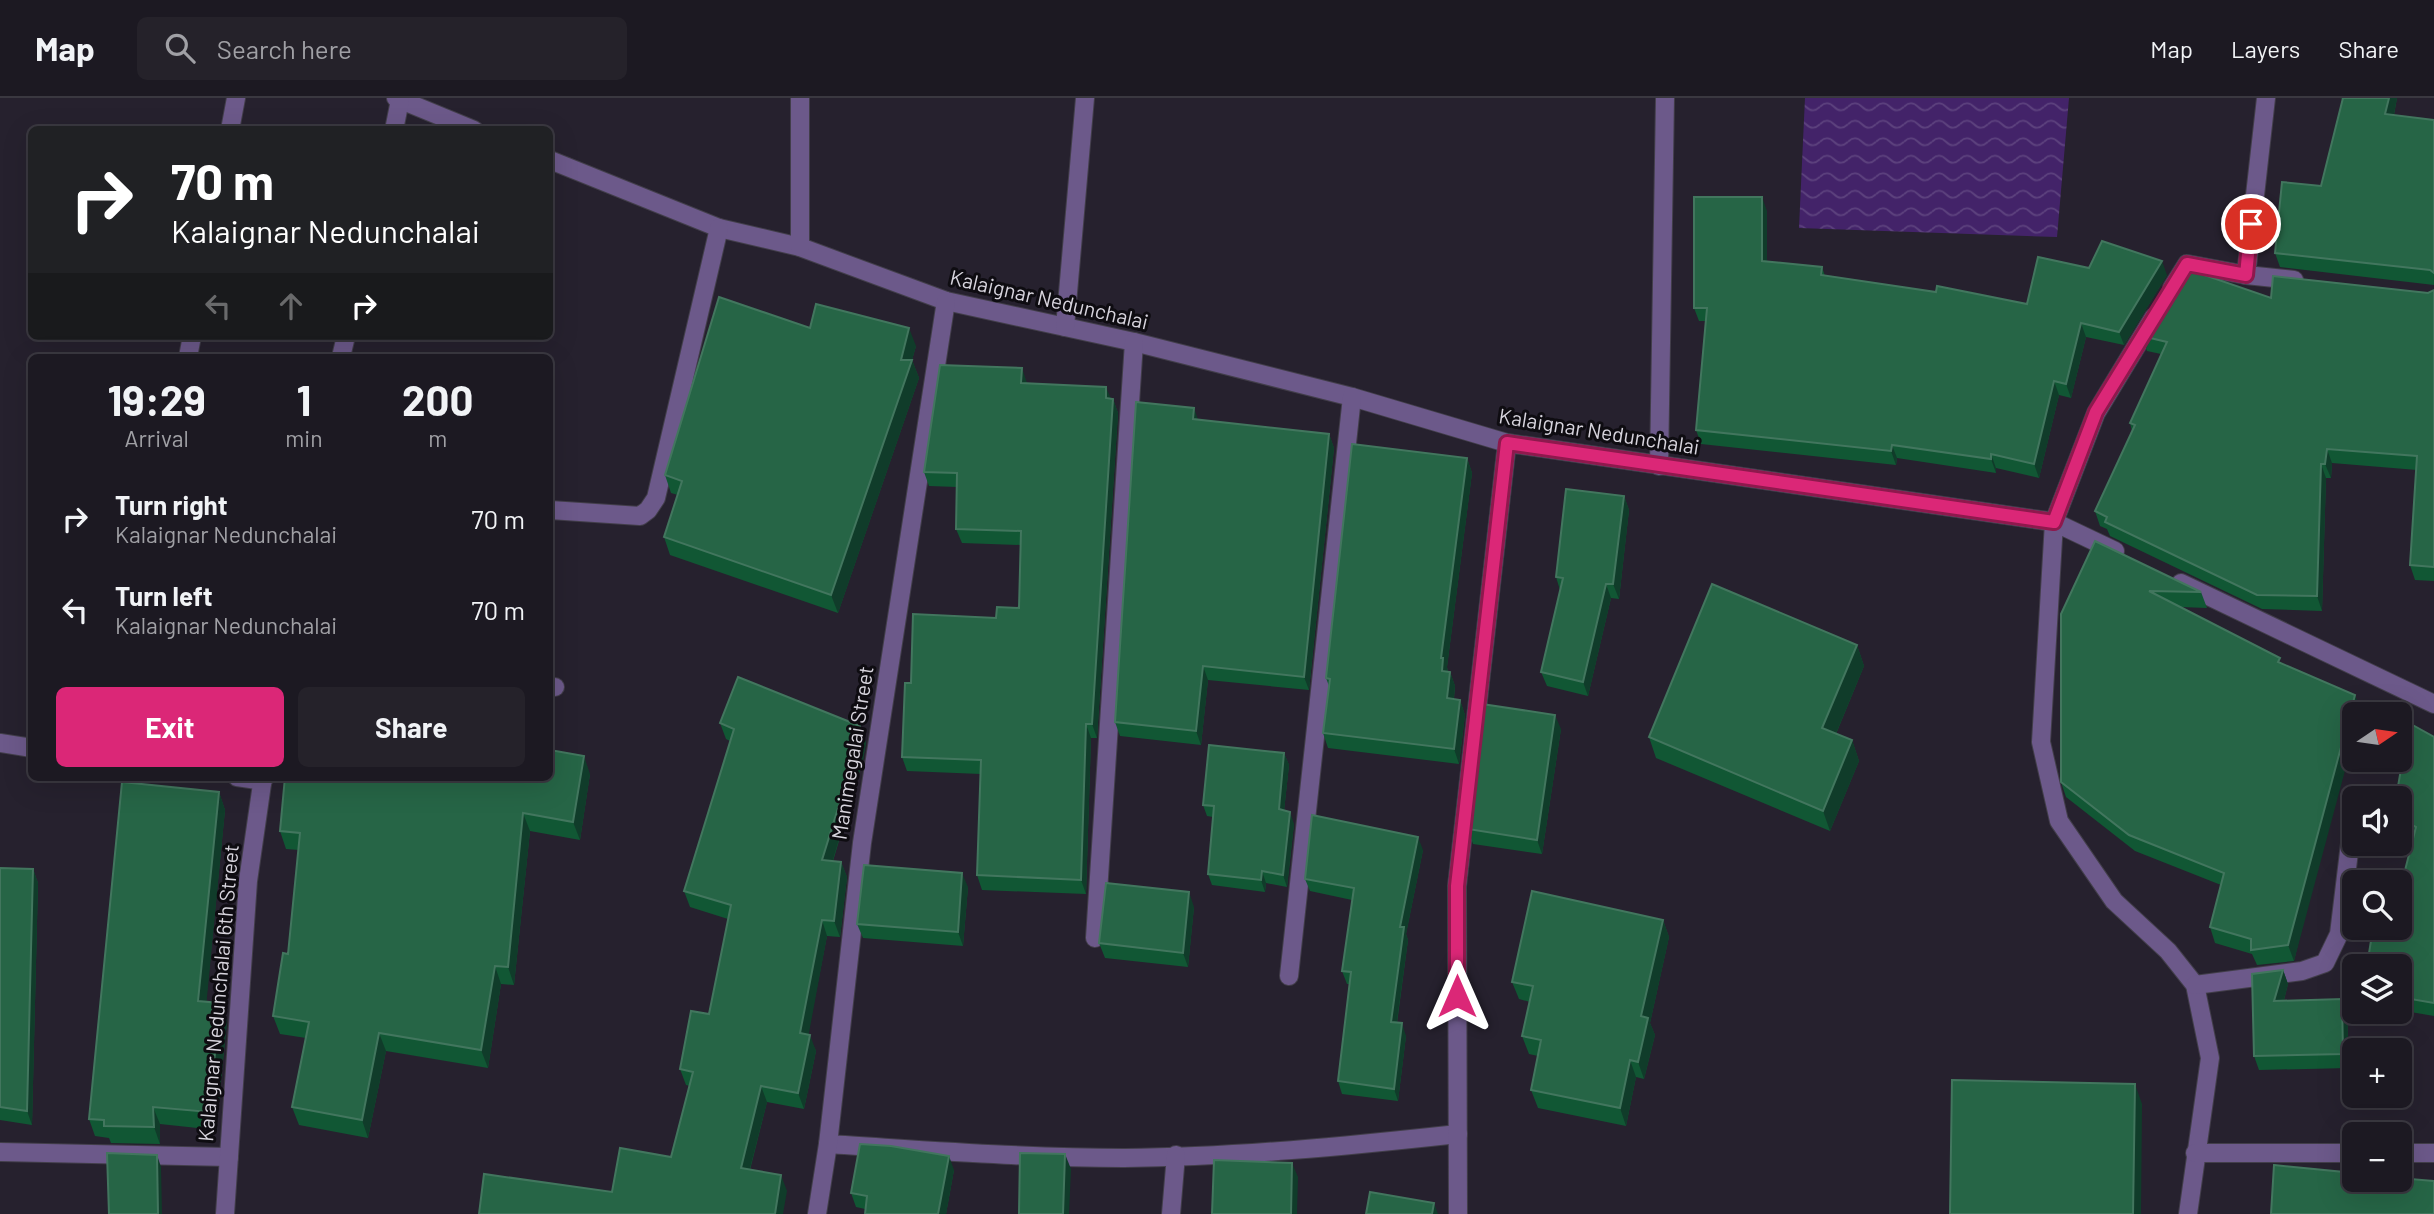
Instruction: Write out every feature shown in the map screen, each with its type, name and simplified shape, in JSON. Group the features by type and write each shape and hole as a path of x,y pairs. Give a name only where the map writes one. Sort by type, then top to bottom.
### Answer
{"street":[{"path":"231,126 236,98"},
{"path":"800,98 800,247"},
{"path":"1065,327 1085,98"},
{"path":"1659,466 1665,98"},
{"path":"2246,275 2266,98"},
{"path":"395,126 398,99 464,126"},
{"name":"Kalaignar Nedunchalai","path":"553,161 719,228 800,247 946,301 1134,342 1352,397 1507,443 2054,522 2128,558"},
{"path":"553,510 640,516 656,498 719,228"},
{"path":"2188,1214 2210,1058 2195,985 2168,951 2114,901 2059,821 2041,742 2054,522 2096,412 2187,264 2246,275 2313,282"},
{"name":"Manimegalai Street","path":"817,1214 828,1144 862,843 946,301"},
{"path":"1095,938 1134,342"},
{"path":"1289,976 1352,397"},
{"path":"1458,1214 1457,886 1507,443"},
{"path":"2166,576 2434,704"},
{"path":"0,743 28,747"},
{"name":"Kalaignar Nedunchalai 6th Street","path":"225,1214 248,881 263,781"},
{"path":"2195,985 2302,971 2325,964 2339,934 2348,856"},
{"path":"828,1144 1125,1158 1327,1148 1458,1134"},
{"path":"0,1152 229,1157"},
{"path":"2195,1153 2342,1153"},
{"path":"2412,1153 2434,1153"},
{"path":"1171,1214 1176,1155"}],"water":[{"path":"1805,98 2069,98 2057,237 1799,228"}],"building":[{"path":"2343,98 2389,98 2385,114 2434,120 2434,273 2430,270 2275,253 2282,182 2321,186"},
{"path":"1694,197 1762,197 1762,261 1822,267 1821,275 1936,292 1937,286 2027,304 2038,257 2089,268 2102,241 2162,261 2119,332 2081,323 2066,384 2054,381 2034,464 1991,454 1991,459 1892,445 1891,451 1696,430 1707,308 1694,308"},
{"path":"2184,268 2271,298 2273,276 2428,293 2434,290 2434,567 2410,565 2417,456 2327,449 2325,464 2321,464 2317,596 2257,595 2105,522 2107,517 2095,511 2135,425 2130,423 2167,342 2142,336"},
{"path":"719,297 810,328 816,304 909,328 901,360 912,360 831,595 664,537 682,481 665,475"},
{"path":"940,365 1022,368 1021,383 1106,387 1106,398 1113,399 1092,724 1086,724 1081,880 977,875 981,760 902,757 905,683 911,683 913,614 996,618 997,607 1019,608 1021,531 956,529 957,473 924,472"},
{"path":"1136,402 1194,408 1193,419 1329,434 1304,677 1203,666 1196,731 1115,722"},
{"path":"1352,444 1467,458 1441,658 1442,671 1450,672 1447,698 1460,700 1454,749 1323,733 1330,679 1326,678"},
{"path":"1566,489 1624,496 1613,584 1606,584 1583,682 1541,672 1563,578 1556,577"},
{"path":"2095,541 2201,592 2149,591 2280,658 2278,662 2355,695 2353,702 2342,702 2342,744 2288,945 2251,950 2251,939 2210,927 2224,873 2129,835 2061,782 2061,614"},
{"path":"1712,584 1857,645 1822,728 1852,740 1823,811 1649,737"},
{"path":"738,677 860,726 858,744 822,860 841,862 834,921 822,920 800,1033 810,1035 798,1093 761,1086 741,1168 781,1175 775,1214 479,1214 484,1174 612,1192 620,1148 671,1157 693,1072 680,1069 691,1011 709,1014 731,905 684,891 734,729 720,723"},
{"path":"1482,704 1555,715 1537,840 1468,829 1479,753"},
{"path":"2412,725 2434,737 2434,1003 2412,999 2412,954 2369,954 2371,940 2412,940 2412,870 2405,870 2409,856 2412,856 2416,827 2412,825 2412,786 2398,786 2401,772 2412,772"},
{"path":"1209,745 1284,753 1279,809 1290,812 1283,875 1262,871 1261,880 1208,874 1214,806 1203,805"},
{"path":"553,751 584,756 573,822 523,813 508,967 495,966 481,1050 379,1033 362,1120 292,1107 309,1022 273,1016 283,953 288,954 300,833 280,831 285,781 553,781"},
{"path":"122,782 219,792 198,1001 220,1003 209,1112 153,1107 154,1127 104,1126 104,1120 89,1119"},
{"path":"1312,815 1418,837 1400,927 1404,927 1391,1022 1402,1023 1394,1089 1338,1081 1351,972 1342,971 1354,888 1305,879"},
{"path":"864,865 962,873 958,932 857,924"},
{"path":"0,868 33,869 27,1111 0,1107"},
{"path":"1106,883 1189,892 1183,953 1099,943"},
{"path":"1532,891 1663,920 1641,1016 1648,1018 1638,1062 1630,1060 1620,1108 1531,1090 1541,1040 1522,1036 1533,986 1512,982"},
{"path":"2283,970 2274,1001 2342,999 2342,1054 2254,1056 2252,974"},
{"path":"1952,1080 2135,1084 2133,1214 1950,1214"},
{"path":"860,1144 891,1146 949,1156 938,1214 865,1214 867,1196 851,1193"},
{"path":"107,1153 157,1155 158,1214 109,1214"},
{"path":"1020,1153 1065,1154 1063,1214 1019,1214"},
{"path":"1214,1160 1292,1163 1291,1214 1212,1214"},
{"path":"2274,1165 2342,1172 2342,1192 2412,1192 2412,1179 2434,1181 2434,1214 2271,1214"},
{"path":"1370,1192 1434,1203 1432,1214 1366,1214"}],"route":[{"path":"1457,996 1457,886 1507,443 2054,522 2096,412 2187,264 2246,275 2251,224"}]}
